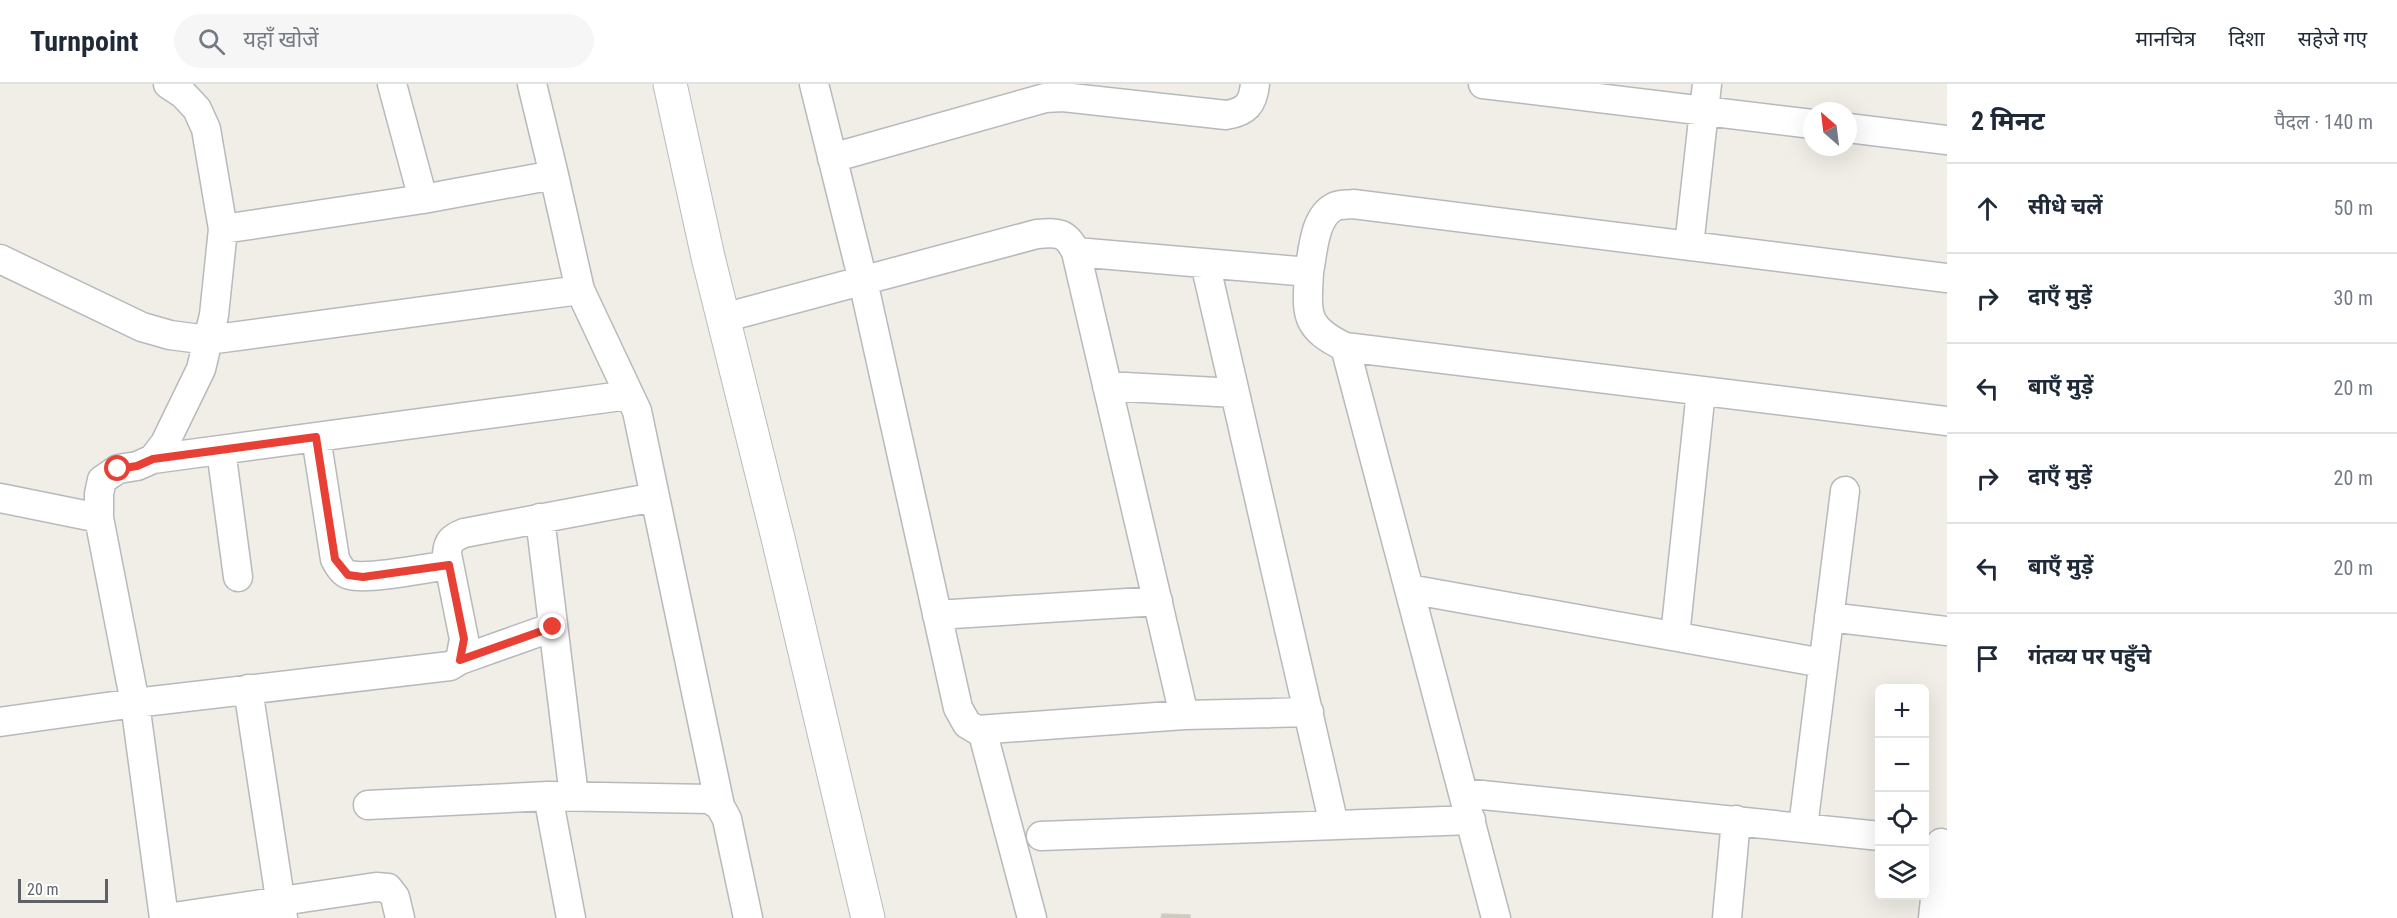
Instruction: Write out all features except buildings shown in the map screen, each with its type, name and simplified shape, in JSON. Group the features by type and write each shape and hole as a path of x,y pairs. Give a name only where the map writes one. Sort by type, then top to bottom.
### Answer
{"street":[{"path":"153,459 165,443 201,369 214,315 223,229 206,129 197,109 183,94 168,84"},
{"path":"393,84 423,199"},
{"path":"532,84 580,290 637,411 720,806 727,819 748,918"},
{"path":"670,84 723,318 868,918"},
{"path":"814,84 863,281 958,708 967,724 977,730 982,730 1184,715 1309,712"},
{"path":"832,158 1027,93 1045,98 1063,97 1226,115 1238,113 1248,107 1254,95 1255,84"},
{"path":"1483,84 1705,97 1803,122"},
{"path":"1689,246 1705,97"},
{"path":"1857,129 1947,140"},
{"path":"223,229 423,199 554,176"},
{"path":"1947,278 1353,204 1335,206 1325,215 1317,231 1309,272 1307,310 1315,327 1328,339 1345,347 1947,421"},
{"path":"723,318 1037,234 1055,232 1069,239 1076,252 1184,715"},
{"path":"1076,252 1309,272"},
{"path":"0,259 142,327 170,335 208,340 580,290"},
{"path":"1205,263 1334,825"},
{"path":"1345,347 1496,918"},
{"path":"1107,386 1235,393"},
{"path":"1674,636 1701,391"},
{"path":"400,918 395,897 388,888 376,887 282,910 166,918 135,703 99,518 99,494 102,480 118,469 137,466 153,459 629,395"},
{"path":"316,437 335,559 340,568 348,575 363,577 449,565"},
{"path":"221,450 238,577"},
{"path":"1803,827 1845,491"},
{"path":"460,660 464,639 449,565 448,544 453,537 464,532 655,497"},
{"path":"0,498 99,518"},
{"path":"540,518 553,627 561,796 571,918"},
{"path":"1409,588 1823,663"},
{"path":"938,615 1158,601"},
{"path":"1829,617 1947,631"},
{"path":"0,722 135,703 450,666 460,660 553,627"},
{"path":"248,689 282,910"},
{"path":"982,730 1032,918"},
{"path":"1463,793 1875,835"},
{"path":"368,805 561,796 697,797 709,799 720,806"},
{"path":"1041,836 1471,820"},
{"path":"1726,918 1736,820"},
{"path":"1933,918 1942,879 1937,842"}],"route":[{"path":"118,469 137,466 153,459 316,437 335,559 348,575 363,577 449,565 464,639 464,650 460,660 553,627"}]}
